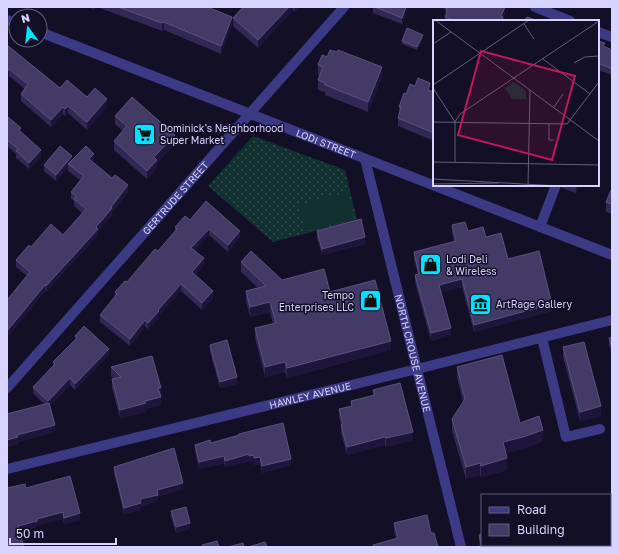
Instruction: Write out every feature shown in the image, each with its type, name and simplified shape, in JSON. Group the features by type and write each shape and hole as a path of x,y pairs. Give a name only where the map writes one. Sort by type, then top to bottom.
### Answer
{"street":[{"name":"GERTRUDE STREET","path":"7,388 344,7"},
{"path":"535,7 568,20"},
{"path":"599,32 612,38"},
{"name":"LODI STREET","path":"48,35 433,185"},
{"name":"NORTH CROUSE AVENUE","path":"366,159 461,547"},
{"name":"LODI STREET","path":"435,186 612,255"},
{"path":"540,227 556,186"},
{"name":"HAWLEY AVENUE","path":"7,469 612,320"},
{"path":"542,338 566,437 600,429"}],"green space":[{"path":"253,136 345,170 357,220 273,242 208,186"},
{"path":"347,192 354,219 306,231 299,205"}],"building":[{"path":"118,7 207,7 232,17 221,46 164,22 162,23"},
{"path":"243,7 289,7 258,40 233,18"},
{"path":"375,7 406,7 402,18"},
{"path":"446,7 505,7 501,16 503,17 502,20 452,20 445,17 447,12"},
{"path":"527,17 535,20 526,20"},
{"path":"407,28 423,35 417,47 402,41"},
{"path":"599,41 605,43 603,46 612,50 612,69 599,63"},
{"path":"7,45 8,48 11,48 60,88 67,80 87,97 95,88 107,99 87,122 68,106 65,109 63,107 51,120 21,94 28,84 9,69 7,72"},
{"path":"330,50 337,52 338,50 382,67 368,102 325,85 325,83 318,80 323,67 318,65 322,55 327,57"},
{"path":"418,78 430,83 428,90 433,92 433,133 398,118 401,107 399,107 404,93 406,94 410,84 415,86"},
{"path":"132,97 175,135 154,157 157,160 147,171 114,141 127,126 115,116"},
{"path":"8,117 21,128 19,130 41,150 29,163 16,151 18,149 7,140"},
{"path":"60,146 72,156 56,175 44,165"},
{"path":"86,146 94,154 89,159 112,178 115,175 128,185 111,207 112,208 96,227 98,229 46,286 45,285 7,331 7,300 30,272 16,260 29,245 31,247 51,224 63,235 86,209 74,199 76,196 71,192 84,176 68,164"},
{"path":"612,188 612,204 606,202"},
{"path":"206,201 240,231 228,245 209,229 191,248 204,258 192,272 213,291 202,303 181,284 148,323 145,320 130,339 100,315 117,294 115,292 125,281 127,282 155,249 158,251 177,229 175,227 185,216 190,220"},
{"path":"361,219 365,237 322,249 317,231"},
{"path":"465,222 468,231 483,227 486,237 501,233 508,259 539,251 552,304 474,325 462,279 439,285 451,328 431,333 415,275 419,274 414,252 456,241 452,225"},
{"path":"251,251 282,280 324,269 330,292 375,280 391,341 287,368 285,362 265,367 255,328 276,323 270,302 250,307 246,291 266,286 241,262"},
{"path":"84,326 109,349 75,384 70,378 48,401 33,387 55,364 53,362 77,338 75,336"},
{"path":"612,337 612,349 609,338"},
{"path":"227,340 237,377 220,382 210,345"},
{"path":"584,342 601,406 580,412 563,347"},
{"path":"502,355 520,423 539,416 543,430 503,442 507,458 481,466 480,463 466,467 452,419 465,399 457,367"},
{"path":"152,356 161,388 158,388 161,397 120,410 112,379 121,377 111,367"},
{"path":"400,383 413,432 385,437 347,447 341,425 343,424 339,409 352,406 351,401 375,395 373,390"},
{"path":"49,403 55,425 17,435 18,437 7,440 7,414"},
{"path":"283,423 291,459 262,466 260,457 254,458 254,455 249,456 249,454 225,461 224,456 199,462 195,445 210,440 211,443"},
{"path":"174,448 183,483 157,490 158,495 140,499 141,503 124,508 114,467"},
{"path":"70,476 80,513 64,518 63,512 18,526 24,547 9,547 7,539 7,488 25,484 26,488"},
{"path":"186,507 190,523 176,527 171,511"},
{"path":"427,515 431,533 434,533 438,547 373,547 373,545 398,538 394,523"},
{"path":"217,541 219,547 203,547 202,545"},
{"path":"265,542 267,547 248,547"},
{"path":"243,543 244,547 228,547"},
{"path":"482,546 496,546 492,547"},
{"path":"524,546 525,547 507,547"}],"place":[{"name":"Dominick's Neighborhood Super Market","path":"145,134"},
{"name":"Lodi Deli & Wireless","path":"430,265"},
{"name":"Tempo Enterprises LLC","path":"370,301"},
{"name":"ArtRage Gallery","path":"481,304"}]}
